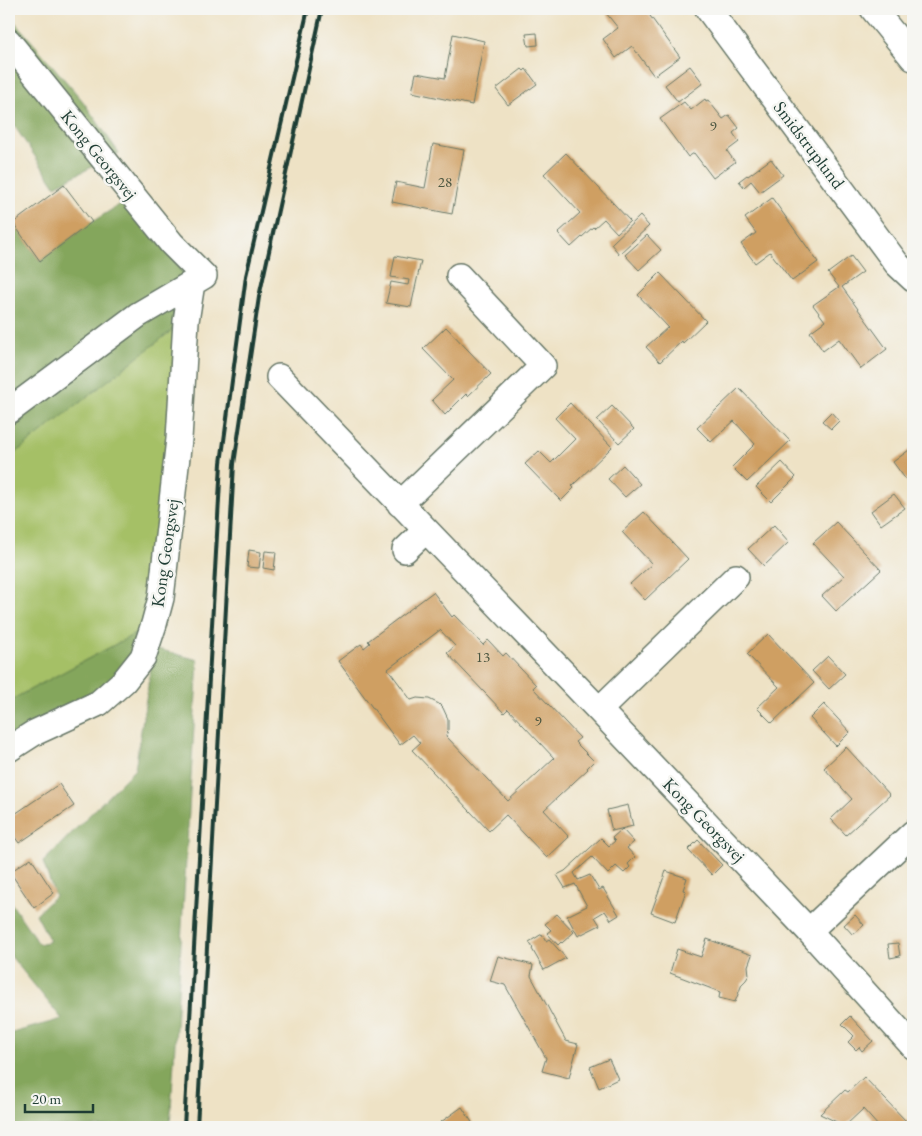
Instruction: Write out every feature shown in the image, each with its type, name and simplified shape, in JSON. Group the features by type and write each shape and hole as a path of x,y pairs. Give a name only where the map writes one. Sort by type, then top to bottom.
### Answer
{"street":[{"name":"Smidstruplund","path":"708,9 897,264 913,279"},
{"path":"873,9 913,58"},
{"name":"Kong Georgsvej","path":"9,42 172,244 204,276 192,283 186,321 179,439 161,598 143,656 124,681 99,703 34,733 9,748"},
{"path":"400,504 543,366 459,276"},
{"path":"9,411 138,315 192,283"},
{"name":"Kong Georgsvej","path":"279,377 809,931 913,1046"},
{"path":"405,550 426,530"},
{"path":"599,710 736,577"},
{"path":"809,931 913,833"}],"green space":[{"path":"9,15 82,100 119,153 55,186 9,118"},
{"path":"127,200 184,273 180,324 9,458 9,225 13,223 40,261 92,222"},
{"path":"180,324 148,627 9,701 9,458"},
{"path":"148,627 131,665 99,697 9,743 9,701"},
{"path":"154,648 198,660 170,1127 9,1127 9,1032 12,1033 62,1019 9,954 9,900 39,944 50,941 36,914 55,896 43,862 135,769"}],"building":[{"path":"612,9 645,9 680,57 654,76 632,46 616,58 603,39 618,28 606,13"},
{"path":"537,33 538,45 528,46 526,34"},
{"path":"453,34 484,41 472,105 412,92 416,73 445,78"},
{"path":"690,66 703,83 678,102 665,85"},
{"path":"522,69 524,71 526,69 537,84 508,105 496,89"},
{"path":"705,99 706,101 708,100 723,119 729,115 739,128 733,133 739,142 727,151 735,162 713,178 694,153 688,157 660,119 684,102 691,110"},
{"path":"433,144 464,150 452,214 392,202 396,182 425,188"},
{"path":"566,153 630,221 617,233 604,219 571,247 558,233 580,213 544,174"},
{"path":"771,159 783,175 760,192 751,181 744,187 739,181"},
{"path":"64,185 92,222 40,261 13,223"},
{"path":"772,198 818,262 792,281 770,252 755,263 741,244 756,233 745,218"},
{"path":"640,216 649,226 619,254 611,244"},
{"path":"647,235 661,250 639,270 625,255"},
{"path":"395,256 421,261 411,307 386,303 391,282 408,285 409,280 391,277"},
{"path":"851,256 863,272 842,287 887,349 861,369 839,339 823,351 810,332 825,321 813,305 839,287 828,273"},
{"path":"660,273 706,321 660,362 646,347 668,327 638,295"},
{"path":"446,327 491,374 468,396 466,394 445,415 432,400 453,380 423,349"},
{"path":"739,388 790,441 747,482 732,467 755,444 734,421 711,442 697,428"},
{"path":"570,403 612,447 572,486 574,488 561,501 525,464 539,451 551,463 575,439 555,418"},
{"path":"612,406 634,429 619,443 597,420"},
{"path":"831,412 839,421 831,429 822,421"},
{"path":"913,447 913,487 912,488 893,462"},
{"path":"782,462 796,477 771,502 756,487"},
{"path":"623,465 640,484 625,497 608,479"},
{"path":"894,494 905,508 881,525 871,511"},
{"path":"644,512 688,559 645,600 630,584 652,564 622,532"},
{"path":"836,522 881,570 836,611 822,596 844,576 813,543"},
{"path":"774,525 789,542 764,566 748,549"},
{"path":"249,550 261,552 259,568 247,567"},
{"path":"265,551 276,552 274,570 263,568"},
{"path":"433,592 452,617 454,615 483,645 488,640 503,656 506,653 536,685 533,688 580,738 575,742 594,761 588,769 544,810 569,837 547,858 506,815 489,831 412,750 420,743 413,735 400,745 338,661 361,644 364,648 370,643 368,641","holes":["440,630 455,646 447,653 504,713 508,709 554,758 508,801 446,736 448,719 443,708 429,699 417,698 411,700 388,669"]},
{"path":"768,634 814,683 772,723 757,708 779,687 747,654"},
{"path":"828,656 845,674 829,689 812,671"},
{"path":"824,704 850,732 836,746 810,718"},
{"path":"846,747 890,795 846,835 831,819 852,799 824,768"},
{"path":"59,784 74,806 19,843 9,829 9,818"},
{"path":"628,805 633,826 612,831 607,810"},
{"path":"622,829 634,842 627,848 635,857 628,864 630,867 624,873 616,866 608,874 592,857 574,873 578,880 590,875 599,890 603,888 619,915 611,920 605,911 595,917 600,925 578,936 567,916 587,906 575,884 565,888 557,875 565,871 601,838 609,846 615,841 612,838"},
{"path":"698,840 722,865 712,875 688,850"},
{"path":"31,858 54,893 34,908 10,872"},
{"path":"666,871 687,878 683,890 686,891 675,922 651,913"},
{"path":"557,914 574,932 558,945 547,933 551,930 545,924"},
{"path":"855,915 864,925 853,935 844,925"},
{"path":"542,934 546,941 549,939 566,958 544,970 529,942"},
{"path":"707,939 752,955 748,966 749,975 742,984 735,1002 719,998 720,992 670,973 677,949 701,957"},
{"path":"898,943 900,956 890,958 888,944"},
{"path":"498,956 533,965 531,976 566,1041 578,1044 569,1078 542,1071 546,1058 505,985 490,981"},
{"path":"850,1016 873,1041 862,1051 859,1047 856,1050 848,1042 854,1036 842,1024"},
{"path":"609,1059 618,1079 599,1088 590,1067"},
{"path":"864,1077 906,1121 913,1117 913,1127 879,1127 863,1109 845,1126 820,1114 845,1090 848,1092"},
{"path":"462,1107 475,1127 445,1127 441,1122"}],"railway":[{"path":"184,1127 221,463 246,276 308,9"},
{"path":"197,1127 234,464 259,297 322,9"}]}
